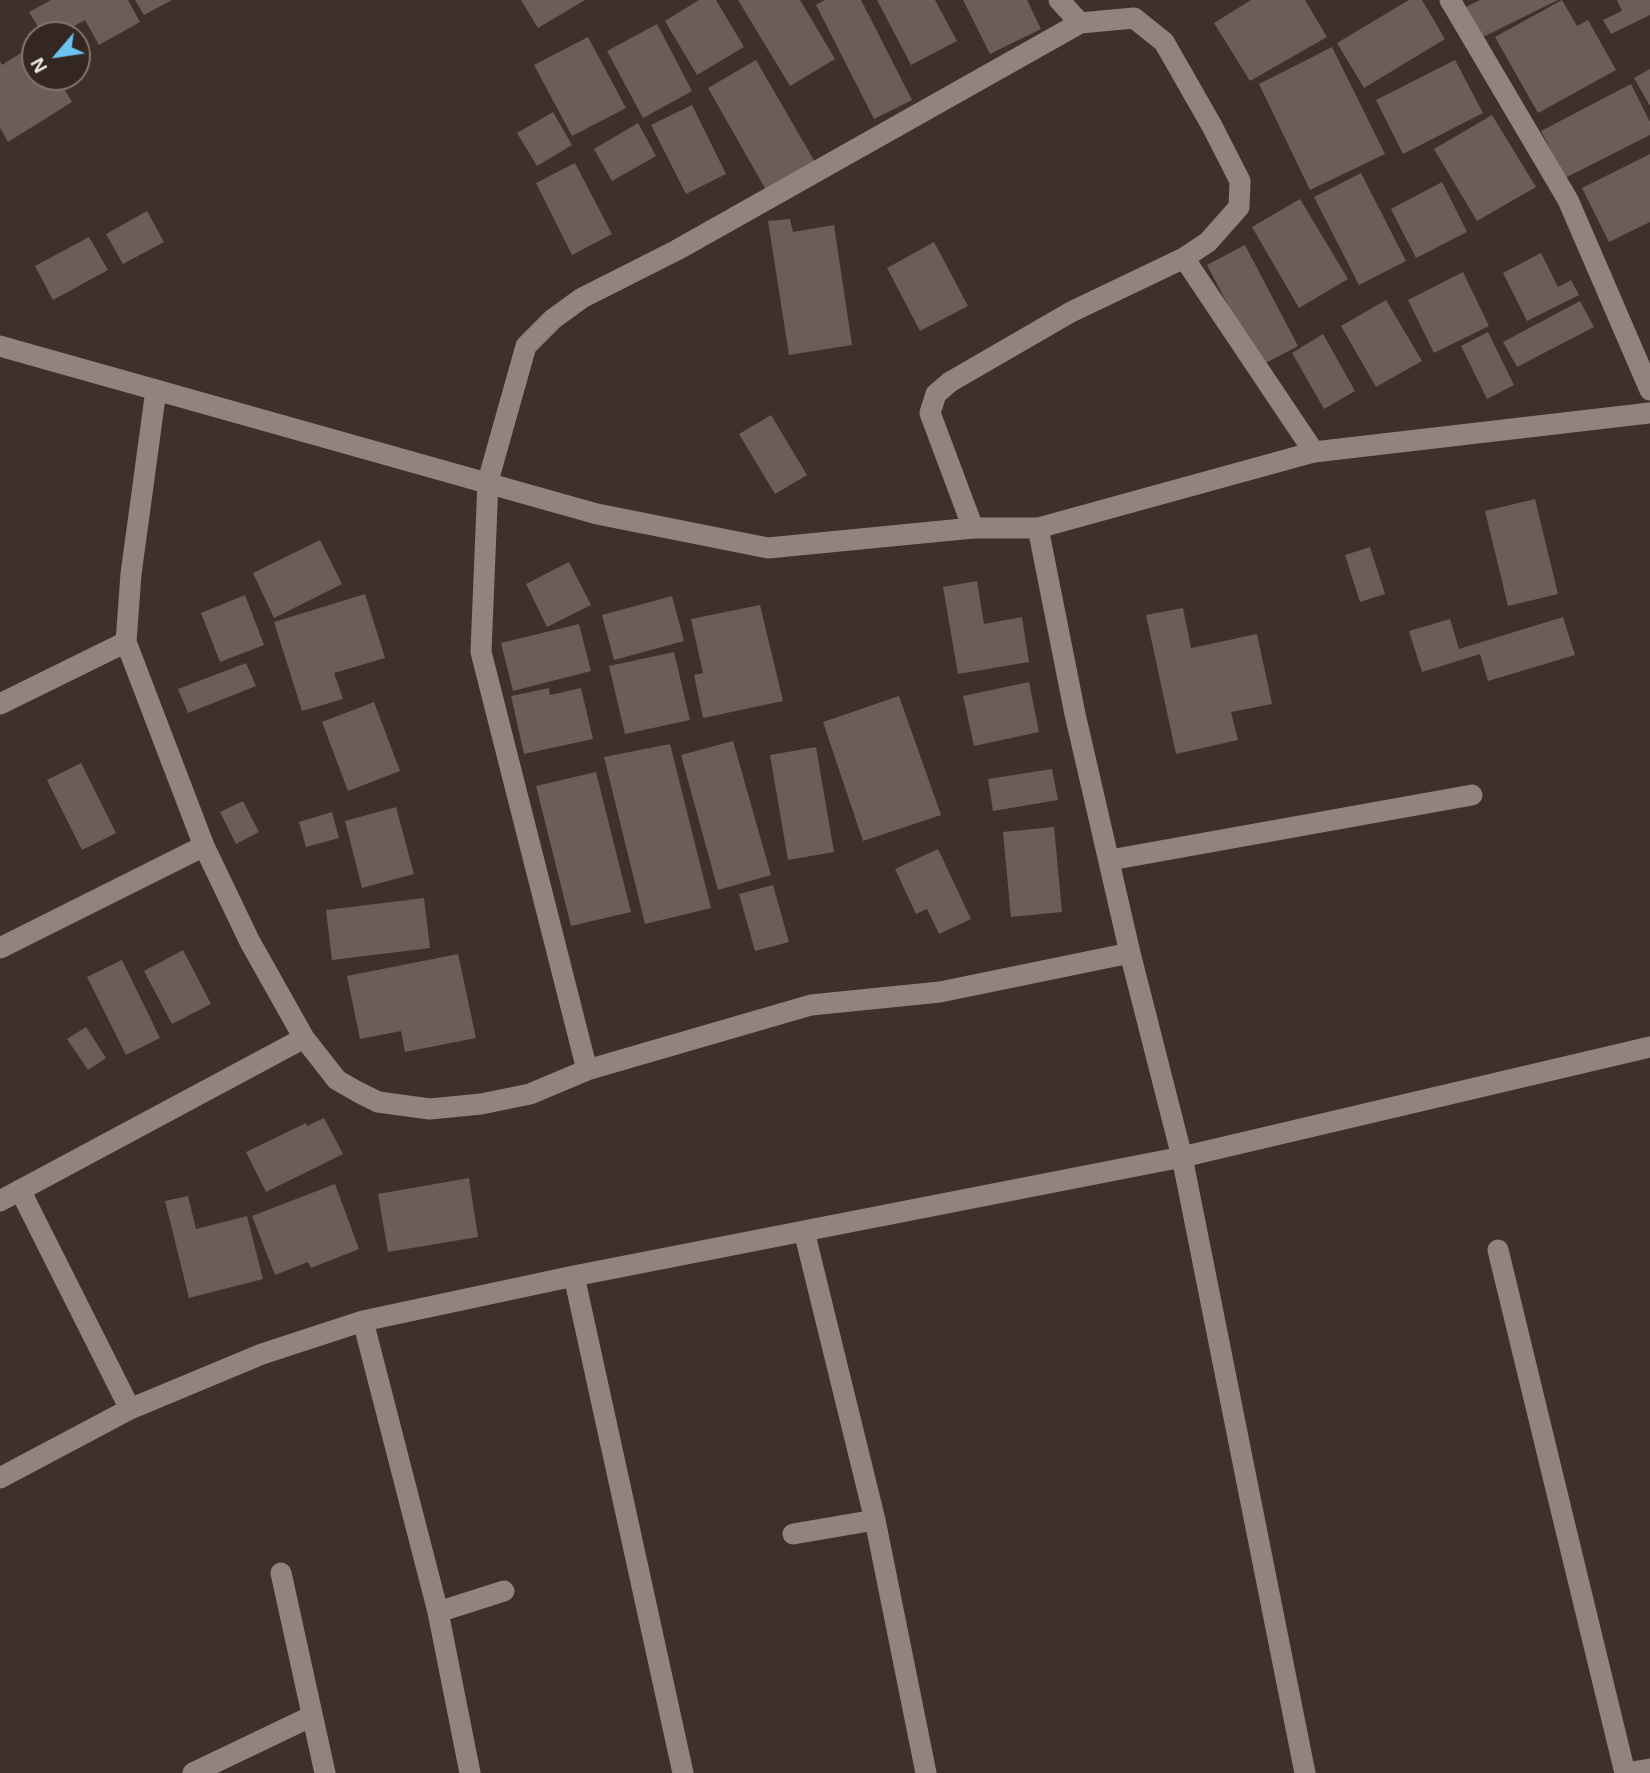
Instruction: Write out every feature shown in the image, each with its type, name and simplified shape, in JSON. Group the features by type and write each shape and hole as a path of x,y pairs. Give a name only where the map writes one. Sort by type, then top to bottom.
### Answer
{"street":[{"path":"1059,0 1080,23"},
{"path":"1450,0 1568,200 1650,390"},
{"path":"587,1070 481,652 488,481 526,346 553,319 582,298 677,250 1080,23 1134,18 1164,42 1212,126 1240,181 1239,207 1208,242 1184,258 1071,312 950,382 936,394 929,413 973,528"},
{"path":"1184,258 1314,452"},
{"path":"0,346 488,481 597,514 768,548 973,528 1038,528 1314,452 1650,413"},
{"path":"156,390 131,574 126,642 204,846 250,942 304,1038 337,1080 378,1102 429,1109 481,1104 530,1094 587,1070 811,1005 940,992 1130,953"},
{"path":"1038,528 1075,714 1130,953 1182,1157 1305,1773"},
{"path":"0,704 126,642"},
{"path":"1110,860 1472,794"},
{"path":"0,947 204,846"},
{"path":"0,1201 304,1038"},
{"path":"0,1478 130,1409 262,1354 363,1321 574,1276 1182,1157 1650,1047"},
{"path":"20,1191 130,1409"},
{"path":"804,1231 875,1520 926,1773"},
{"path":"1497,1250 1625,1773 1650,1769"},
{"path":"574,1276 683,1773"},
{"path":"363,1321 438,1612 470,1773"},
{"path":"793,1534 875,1520"},
{"path":"281,1573 310,1717 325,1773"},
{"path":"438,1612 504,1591"},
{"path":"193,1773 310,1717"}],"building":[{"path":"51,0 128,0 140,22 99,45 91,31 91,21 34,21 29,12"},
{"path":"135,0 172,0 144,15"},
{"path":"521,0 585,0 538,28"},
{"path":"699,0 716,0 744,47 697,75 665,21"},
{"path":"738,0 800,0 835,59 790,86"},
{"path":"825,0 861,0 912,100 874,119 816,5"},
{"path":"877,0 935,0 957,41 911,65"},
{"path":"963,0 1027,0 1041,29 990,54"},
{"path":"1251,0 1305,0 1327,37 1250,81 1214,23"},
{"path":"1409,0 1422,0 1445,39 1364,88 1337,43"},
{"path":"1480,0 1558,0 1481,38 1466,7"},
{"path":"1562,0 1577,26 1588,20 1616,70 1538,113 1495,37"},
{"path":"1617,0 1650,0 1650,15 1611,34 1603,20 1622,11"},
{"path":"657,24 692,91 643,118 607,51"},
{"path":"588,37 626,108 572,136 534,65"},
{"path":"1332,47 1385,154 1310,190 1259,84"},
{"path":"21,53 21,91 65,91 72,102 8,142 0,128 0,61 2,65"},
{"path":"756,60 815,162 766,190 708,88"},
{"path":"1455,60 1483,113 1403,154 1376,100"},
{"path":"1650,69 1650,106 1634,78"},
{"path":"1631,84 1650,122 1650,135 1565,178 1541,131"},
{"path":"692,105 726,174 686,194 651,125"},
{"path":"553,112 572,145 537,166 517,133"},
{"path":"1492,115 1536,187 1477,221 1434,149"},
{"path":"638,123 656,156 612,181 594,149"},
{"path":"1650,154 1650,222 1609,242 1582,188"},
{"path":"575,163 612,234 572,255 536,183"},
{"path":"1361,173 1406,261 1359,285 1314,197"},
{"path":"1442,182 1467,232 1416,258 1391,209"},
{"path":"1300,199 1348,279 1299,308 1252,227"},
{"path":"147,211 164,242 123,264 106,234"},
{"path":"790,219 793,232 834,225 852,345 789,355 768,221"},
{"path":"89,237 108,270 53,300 35,266"},
{"path":"934,242 968,306 920,331 887,268"},
{"path":"1245,245 1298,346 1260,366 1207,265"},
{"path":"1541,253 1558,287 1571,280 1579,295 1527,321 1503,273"},
{"path":"1463,272 1489,326 1434,353 1408,300"},
{"path":"1386,300 1422,361 1376,387 1341,326"},
{"path":"1580,301 1594,327 1517,367 1503,342"},
{"path":"1488,332 1514,385 1487,399 1461,346"},
{"path":"1323,334 1355,391 1324,409 1292,353"},
{"path":"771,415 807,475 775,494 739,434"},
{"path":"1535,499 1558,594 1508,606 1485,511"},
{"path":"320,540 342,584 274,618 253,573"},
{"path":"1370,547 1385,594 1360,602 1345,555"},
{"path":"569,562 591,605 547,627 526,584"},
{"path":"977,581 984,624 1022,617 1029,662 958,674 943,587"},
{"path":"365,594 385,658 334,673 343,699 302,711 274,622"},
{"path":"245,595 264,645 220,662 201,613"},
{"path":"672,596 684,641 614,660 602,615"},
{"path":"760,605 783,701 703,718 694,675 703,673 691,619"},
{"path":"1183,608 1191,648 1257,634 1272,704 1231,712 1238,740 1176,754 1146,615"},
{"path":"1563,617 1575,655 1488,681 1480,654 1422,672 1409,631 1450,619 1459,649"},
{"path":"579,624 591,671 513,691 501,643"},
{"path":"674,652 690,720 625,734 609,666"},
{"path":"246,663 256,686 188,713 178,689"},
{"path":"1029,682 1039,732 974,746 963,696"},
{"path":"549,688 550,695 581,688 593,739 524,754 511,696"},
{"path":"899,696 941,815 863,841 823,722"},
{"path":"374,702 400,771 348,791 322,722"},
{"path":"733,741 771,875 718,890 681,755"},
{"path":"670,744 711,908 645,924 604,757"},
{"path":"816,747 834,852 788,860 770,755"},
{"path":"81,763 116,833 82,850 47,780"},
{"path":"1052,769 1058,800 993,811 988,779"},
{"path":"596,772 631,912 571,926 536,786"},
{"path":"243,801 259,832 236,844 220,812"},
{"path":"396,807 414,874 362,888 345,821"},
{"path":"332,812 339,838 306,847 299,822"},
{"path":"1054,827 1062,912 1011,917 1003,832"},
{"path":"938,849 971,919 939,934 927,909 916,914 895,869"},
{"path":"773,885 789,942 755,951 739,894"},
{"path":"424,898 430,948 332,960 326,910"},
{"path":"183,950 211,1004 172,1024 144,971"},
{"path":"458,954 476,1038 405,1052 401,1031 360,1039 347,976"},
{"path":"122,960 160,1038 126,1055 87,977"},
{"path":"86,1027 106,1058 88,1070 67,1039"},
{"path":"324,1118 343,1154 266,1192 246,1152 306,1123 307,1126"},
{"path":"469,1178 478,1237 388,1252 378,1194"},
{"path":"335,1184 359,1249 311,1268 308,1262 275,1275 252,1216"},
{"path":"188,1196 196,1229 247,1216 263,1279 189,1298 165,1201"}]}
